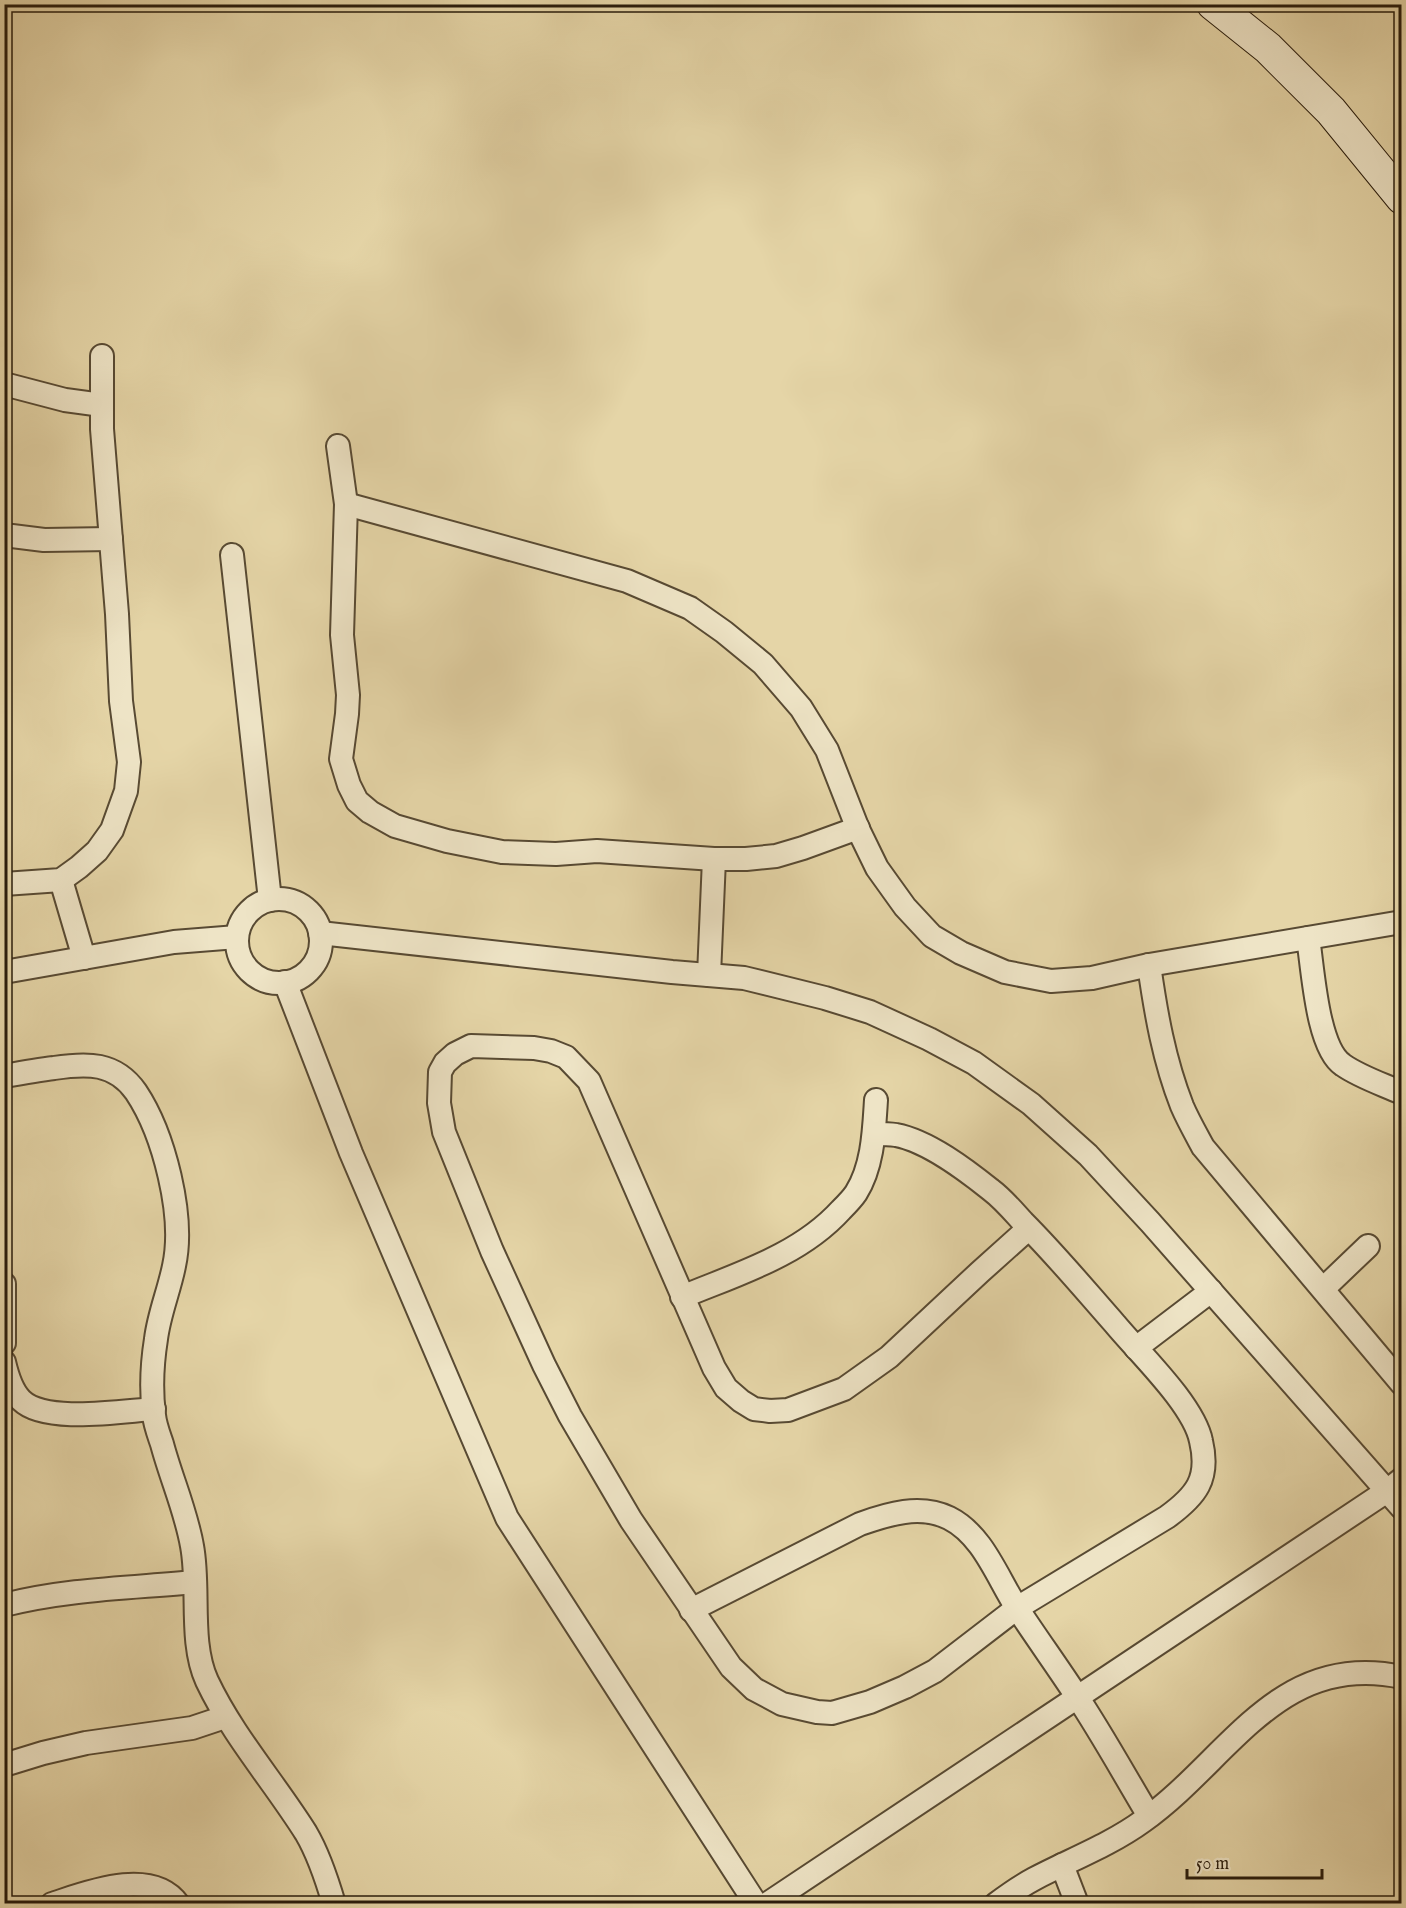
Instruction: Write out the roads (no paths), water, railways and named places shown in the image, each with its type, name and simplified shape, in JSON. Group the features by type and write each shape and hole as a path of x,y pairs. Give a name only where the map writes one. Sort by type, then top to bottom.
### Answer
{"main road":[{"path":"1213,4 1268,48 1331,111 1401,198"}],"street":[{"path":"4,884 61,880 97,851 112,830 126,791 129,762 121,701 102,429 102,356"},
{"path":"4,384 65,400 102,405"},
{"path":"338,446 346,504 342,635 348,705 341,759 357,801 370,812 395,826 447,841 502,852 556,854 597,851 746,859 776,856 858,828"},
{"path":"346,504 627,581 690,609 724,632 763,664 801,708 827,750 858,828 878,868 905,907 932,936 961,953 1005,972 1051,981 1092,978 1149,965 1401,922"},
{"path":"4,535 44,540 111,539"},
{"path":"232,555 270,900"},
{"path":"709,975 714,859"},
{"path":"61,880 84,958"},
{"path":"283,899 302,906 315,921 320,933 320,948 315,962 306,973 285,982 266,981 253,975 243,964 238,951 237,937 240,924 247,913 257,905 270,900 283,899"},
{"path":"320,933 744,978 870,1012 929,1039 974,1063 1031,1104 1088,1155 1210,1291 1397,1492 1077,1697 767,1904"},
{"path":"4,972 174,942 237,937"},
{"path":"1308,938 1323,1034 1331,1053 1341,1064 1401,1093"},
{"path":"1149,965 1155,1011 1164,1053 1183,1108 1203,1147 1401,1384"},
{"path":"285,982 351,1153 507,1518 756,1904"},
{"path":"874,1134 898,1135 923,1145 953,1163 993,1192 1029,1228 1053,1252 1158,1372 1190,1415 1201,1438 1204,1457 1202,1477 1196,1492 1187,1502 1159,1522 1017,1608 935,1671 905,1687 870,1702 832,1713 782,1704 754,1689 731,1667 631,1520 570,1416 544,1365 492,1251 444,1132 438,1087 440,1072 445,1063 455,1054 471,1047 534,1048 566,1057 580,1071 589,1082 714,1368 726,1388 754,1409 788,1410 844,1389 889,1357 1029,1228"},
{"path":"4,1076 83,1064 101,1066 127,1081 137,1094 153,1125 165,1160 175,1204 178,1235 175,1265 156,1338 153,1371 154,1417 192,1547 198,1646 205,1678 225,1717 308,1835 326,1877 334,1904"},
{"path":"682,1297 779,1257 810,1237 836,1216 856,1193 870,1155 876,1100"},
{"path":"1323,1289 1368,1246"},
{"path":"4,1284 4,1343"},
{"path":"1136,1348 1210,1291"},
{"path":"4,1362 9,1380 22,1400 39,1409 58,1414 154,1409"},
{"path":"691,1610 860,1524 889,1514 905,1512 929,1512 948,1518 964,1528 979,1543 1017,1608 1077,1697 1149,1816"},
{"path":"4,1605 66,1593 195,1582"},
{"path":"996,1904 1031,1880 1096,1848 1165,1805 1256,1718 1286,1696 1312,1682 1342,1674 1368,1672 1401,1677"},
{"path":"4,1765 86,1743 192,1728 225,1717"},
{"path":"1062,1864 1077,1904"},
{"path":"52,1904 101,1888 136,1884 161,1890 174,1898 178,1904"}]}
